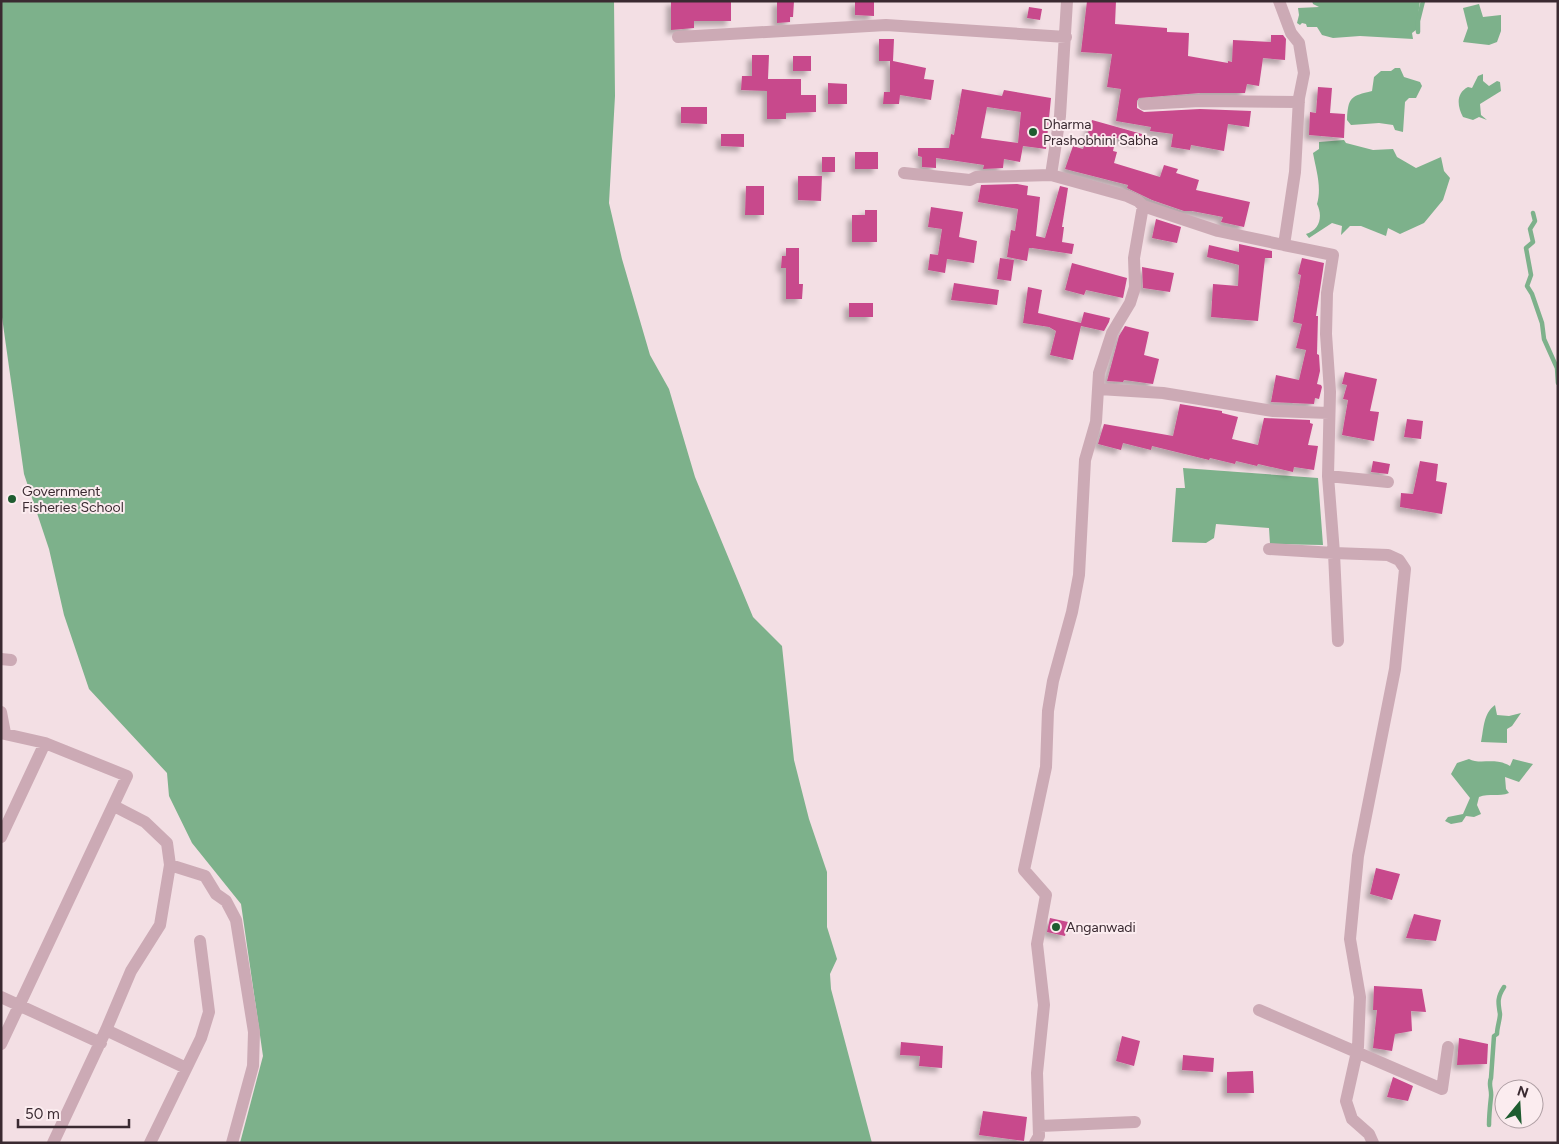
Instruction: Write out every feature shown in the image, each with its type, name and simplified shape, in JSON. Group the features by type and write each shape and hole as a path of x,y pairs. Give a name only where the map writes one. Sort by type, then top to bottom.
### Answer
{"street":[{"path":"1051,175 1060,116 1067,1"},
{"path":"1279,1 1291,33 1299,43 1304,73 1299,102 1295,172 1284,245"},
{"path":"678,37 886,25 1066,37"},
{"path":"1144,104 1200,101 1299,102"},
{"path":"904,172 970,180 976,177 1051,175 1127,196 1143,206 1225,233 1333,255 1327,310 1328,476 1338,641"},
{"path":"1035,1143 1039,1136 1040,1126 1037,1073 1044,1004 1038,944 1046,895 1024,870 1046,768 1048,711 1053,681 1072,612 1079,575 1085,460 1096,422 1099,373 1107,346 1130,303 1135,287 1134,258 1143,206"},
{"path":"1099,389 1163,393 1273,411 1329,413"},
{"path":"1328,476 1388,482"},
{"path":"1269,549 1388,555 1399,560 1405,569 1395,668 1352,893 1350,939 1360,997 1357,1051 1346,1101 1352,1119 1369,1134 1373,1143"},
{"path":"1,712 3,733 45,743 128,776 1,1044"},
{"path":"1,836 45,743"},
{"path":"52,1143 101,1043 131,971 160,925 170,865 167,842 145,822 114,806"},
{"path":"170,865 205,876 216,894 226,901 236,920 254,1032 253,1066 232,1143"},
{"path":"150,1143 201,1038 210,1012 200,941"},
{"path":"1,997 101,1043"},
{"path":"1259,1010 1442,1089 1448,1047"},
{"path":"106,1030 186,1068"},
{"path":"1040,1126 1135,1122"}],"shaded area":[{"path":"1,1 614,1 615,96 609,203 622,259 650,355 669,389 695,477 753,617 782,646 794,760 809,819 827,872 827,927 837,959 830,974 831,989 872,1143 240,1143 263,1056 241,904 192,843 169,796 167,773 89,689 64,615 49,549 24,474 1,310"},
{"path":"1312,1 1420,1 1416,30 1412,33 1413,39 1360,36 1333,38 1322,35 1317,27 1307,27 1306,24 1302,23 1300,25 1297,23 1298,8 1319,7 1313,4"},
{"path":"1479,4 1483,17 1501,15 1501,31 1497,42 1489,45 1463,42 1468,28 1463,8"},
{"path":"1395,68 1400,68 1404,77 1420,82 1422,86 1416,98 1409,98 1405,102 1403,132 1395,130 1393,125 1379,123 1351,125 1347,120 1348,106 1352,99 1359,94 1372,91 1374,77 1381,71 1391,71"},
{"path":"1483,74 1483,81 1489,86 1497,81 1500,82 1501,91 1480,104 1481,115 1487,120 1479,117 1473,120 1463,117 1459,104 1461,93 1468,87 1472,88 1478,76"},
{"path":"1344,140 1346,143 1373,150 1393,149 1397,157 1416,168 1441,157 1444,171 1450,178 1443,200 1424,223 1400,234 1388,228 1386,236 1361,226 1350,226 1341,235 1342,226 1332,223 1309,238 1306,234 1317,226 1320,218 1317,204 1319,185 1313,153 1319,149 1319,142"},
{"path":"1183,468 1318,478 1323,545 1270,544 1269,528 1216,524 1214,538 1206,543 1172,542 1176,488 1185,488"},
{"path":"1495,705 1497,715 1509,716 1521,713 1512,726 1507,729 1507,743 1481,742 1486,717"},
{"path":"1469,759 1473,761 1494,761 1510,766 1513,759 1533,764 1519,782 1505,777 1506,789 1509,793 1479,797 1477,805 1481,814 1474,817 1466,816 1462,822 1451,824 1445,821 1448,817 1463,814 1470,798 1451,774 1457,763"}],"building":[{"path":"671,1 731,1 731,21 694,21 694,28 671,30"},
{"path":"777,1 794,1 793,17 790,17 790,22 777,23"},
{"path":"855,1 874,1 874,16 855,15"},
{"path":"1087,1 1116,1 1115,24 1167,28 1167,32 1189,33 1188,56 1228,63 1228,61 1232,62 1233,40 1271,42 1271,35 1283,35 1286,39 1285,60 1263,58 1259,86 1247,84 1245,93 1200,93 1139,98 1137,108 1144,112 1200,109 1251,111 1249,127 1228,124 1224,151 1191,145 1190,150 1171,147 1173,134 1150,131 1151,127 1116,121 1121,89 1107,87 1112,54 1081,52"},
{"path":"1029,7 1042,9 1040,20 1027,18"},
{"path":"879,39 894,39 893,61 926,68 924,79 934,80 931,100 900,95 899,104 883,104 884,92 890,92 890,61 879,61"},
{"path":"752,55 769,55 768,79 801,79 801,95 816,95 816,112 786,113 786,119 767,119 767,91 741,90 742,76 752,76"},
{"path":"793,56 811,56 811,71 793,71"},
{"path":"828,83 847,84 847,104 828,104"},
{"path":"1318,87 1332,88 1330,113 1345,114 1344,138 1309,135 1310,112 1316,113"},
{"path":"962,89 1002,96 1004,90 1051,98 1046,149 1023,146 1020,162 1004,159 1003,168 983,169 984,165 936,158 936,168 922,167 922,157 918,156 918,148 949,148 951,134 954,135","holes":["987,107 1021,112 1018,143 981,138"]},
{"path":"681,107 707,107 707,124 681,123"},
{"path":"1092,120 1142,134 1140,142 1116,138 1113,151 1117,152 1114,163 1160,177 1164,165 1178,169 1176,173 1199,180 1196,190 1250,202 1244,227 1221,222 1223,217 1184,211 1152,200 1127,188 1128,185 1065,169 1073,146 1083,149"},
{"path":"721,134 744,134 744,147 721,146"},
{"path":"855,152 878,152 878,169 855,169"},
{"path":"822,157 835,157 835,172 822,172"},
{"path":"798,176 822,176 821,201 798,200"},
{"path":"1017,184 1028,186 1027,195 1040,197 1036,236 1045,238 1060,186 1068,188 1062,227 1064,227 1062,242 1074,244 1072,254 1029,248 1027,261 1007,257 1011,230 1015,231 1018,209 978,202 981,185"},
{"path":"746,186 764,186 764,215 745,215"},
{"path":"931,207 963,212 959,237 977,241 974,263 947,259 945,273 928,270 930,254 938,255 942,229 928,227"},
{"path":"865,210 877,210 877,242 852,242 852,215 865,215"},
{"path":"1156,219 1181,227 1177,243 1152,238"},
{"path":"1239,244 1272,251 1272,258 1265,258 1258,321 1211,317 1213,284 1238,286 1239,265 1207,257 1209,245 1239,252"},
{"path":"786,248 799,248 799,284 803,284 802,299 786,299 786,268 781,268 782,256 786,256"},
{"path":"1000,258 1014,260 1011,281 997,279"},
{"path":"1302,258 1324,263 1316,316 1318,316 1317,354 1319,355 1320,371 1317,384 1322,387 1319,399 1315,398 1314,404 1271,402 1276,375 1299,380 1306,350 1296,348 1302,324 1293,322 1301,275 1298,274"},
{"path":"1072,263 1127,278 1123,298 1086,290 1084,295 1065,290"},
{"path":"1142,267 1174,273 1170,292 1143,288"},
{"path":"954,283 999,290 997,305 951,300"},
{"path":"1028,287 1042,290 1038,313 1081,323 1084,312 1110,318 1109,322 1104,331 1081,326 1073,360 1050,355 1056,331 1049,327 1023,323"},
{"path":"849,303 873,303 873,317 849,317"},
{"path":"1125,326 1149,332 1144,355 1159,359 1153,384 1124,380 1123,382 1107,381 1119,336"},
{"path":"1345,372 1377,379 1370,411 1379,412 1374,441 1342,435 1348,400 1343,399 1347,385 1342,384"},
{"path":"1180,404 1222,411 1222,413 1238,417 1232,439 1258,445 1264,418 1310,420 1310,423 1313,424 1308,445 1318,446 1314,470 1294,467 1293,472 1258,464 1257,466 1236,461 1235,464 1210,458 1209,460 1152,446 1151,450 1123,443 1121,450 1098,444 1104,424 1173,436"},
{"path":"1407,419 1423,421 1421,439 1404,437"},
{"path":"1373,461 1390,464 1388,474 1371,472"},
{"path":"1420,461 1438,464 1436,481 1447,483 1442,514 1400,507 1401,493 1413,494"},
{"path":"1376,868 1400,874 1392,900 1370,894"},
{"path":"1414,914 1441,920 1436,941 1406,938"},
{"name":"Anganwadi","path":"1050,918 1068,922 1065,936 1047,932"},
{"path":"1374,986 1422,989 1426,1012 1411,1011 1412,1031 1395,1034 1392,1051 1373,1048 1377,1010 1373,1010"},
{"path":"1122,1036 1140,1041 1134,1066 1116,1061"},
{"path":"1459,1038 1488,1044 1487,1064 1457,1065"},
{"path":"901,1042 943,1046 942,1068 919,1066 920,1056 900,1055"},
{"path":"1183,1055 1214,1058 1213,1072 1182,1070"},
{"path":"1253,1071 1254,1093 1227,1093 1227,1072"},
{"path":"1393,1077 1413,1086 1408,1101 1387,1097"},
{"path":"983,1111 1027,1117 1024,1141 979,1135"}],"waterway":[{"path":"1418,32 1418,21 1423,1"},
{"path":"1533,213 1535,221 1530,229 1533,242 1526,248 1531,275 1527,286 1532,294 1542,323 1544,339 1557,368 1558,383"},
{"path":"1489,1125 1494,1036 1497,1034 1500,1016 1499,997 1504,987"}],"place":[{"name":"Dharma Prashobhini Sabha","path":"1033,132"},
{"name":"Government Fisheries School","path":"12,499"},
{"name":"Anganwadi","path":"1056,927"}]}
